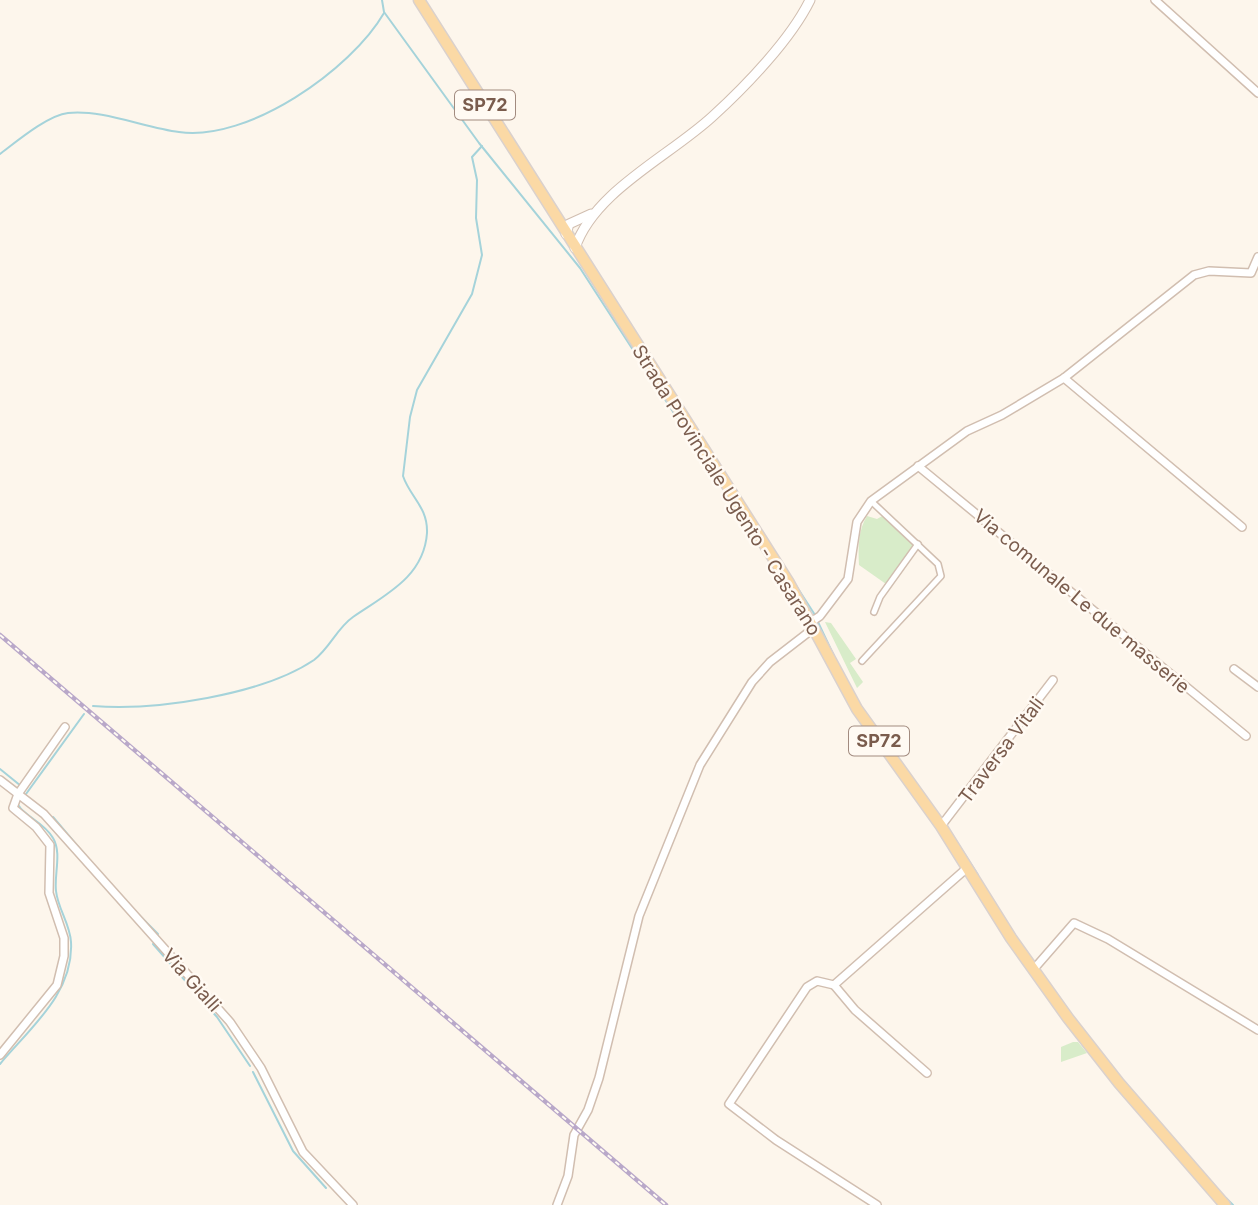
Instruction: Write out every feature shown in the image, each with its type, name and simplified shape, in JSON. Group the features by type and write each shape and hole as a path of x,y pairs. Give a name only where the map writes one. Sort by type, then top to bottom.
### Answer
{"main road":[{"name":"Strada Provinciale Ugento - Casarano","path":"419,0 815,622 857,709 944,822 967,868 1119,1083 1225,1205"}],"street":[{"path":"566,234 572,234 580,222 713,116 793,28 810,0"},
{"path":"1155,0 1258,93"},
{"path":"551,211 560,217 580,222"},
{"path":"575,248 580,222"},
{"path":"557,1205 568,1176 574,1135 588,1110 618,1013 639,916 700,765 752,682 815,622 848,579 857,522 871,501 967,431 1002,415 1064,378 1194,275 1209,271 1254,275 1258,257"},
{"path":"1064,378 1242,527"},
{"name":"Via comunale Le due masserie","path":"918,466 1246,736"},
{"path":"862,661 941,576 938,564 871,501"},
{"path":"874,612 880,597 918,544"},
{"path":"1234,669 1258,687"},
{"name":"Traversa Vitali","path":"944,822 1053,680"},
{"path":"0,1055 57,985 64,956 62,929 49,893 50,845 36,827 16,814 13,808 21,790 65,727"},
{"name":"Via Gialli","path":"1,784 21,790 230,1022 261,1068 303,1152 353,1205"},
{"path":"834,985 967,868"},
{"path":"1037,967 1074,923 1108,939 1258,1030"},
{"path":"877,1205 776,1140 729,1104 807,987 817,981 834,985 855,1010 927,1073"}],"green space":[{"path":"884,515 913,545 886,584 859,565 860,533 864,521 867,516 877,519"},
{"path":"825,622 831,623 856,659 850,663 863,682 857,688"},
{"path":"1078,1042 1087,1053 1061,1062 1061,1047"}],"waterway":[{"path":"382,0 384,12 479,143 580,268 690,438"},
{"path":"0,154 42,124 68,113 109,116 179,132 206,132 235,126 295,98 323,78 369,35 384,13"},
{"path":"93,706 146,706 207,698 266,683 292,672 314,660 347,622 401,583 419,562 427,524 422,509 403,476 410,417 417,390 472,294 482,255 476,218 477,180 472,157 482,146"},
{"path":"795,584 815,615"},
{"path":"817,620 834,656"},
{"path":"26,794 84,714"},
{"path":"0,769 21,786"},
{"path":"0,1064 48,1009 58,994 70,960 70,935 56,891 56,844 45,828 19,806"},
{"path":"53,817 86,856"},
{"path":"951,833 978,875"},
{"path":"139,915 158,934"},
{"path":"153,944 217,1017 250,1066"},
{"path":"253,1072 293,1151 326,1188"},
{"path":"1226,1198 1233,1205"}],"railway":[{"path":"0,635 666,1205"}]}
